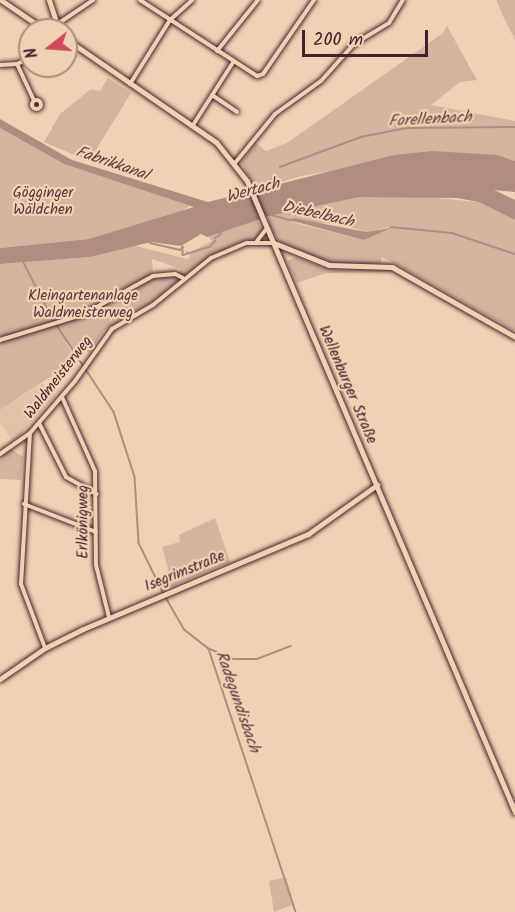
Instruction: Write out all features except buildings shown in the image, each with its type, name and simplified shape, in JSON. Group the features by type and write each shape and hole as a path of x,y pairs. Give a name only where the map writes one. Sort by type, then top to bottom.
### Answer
{"street":[{"path":"1,0 30,18"},
{"path":"49,0 54,18"},
{"path":"69,18 93,0"},
{"path":"140,0 217,51 260,76 314,0"},
{"path":"129,84 170,20 192,0"},
{"path":"217,51 258,0"},
{"path":"235,163 275,114 321,81 354,44 389,23 403,0"},
{"name":"Wellenburger Straße","path":"78,48 193,125 235,163 249,186 515,812"},
{"path":"193,125 234,61"},
{"path":"0,65 17,64 34,100"},
{"path":"212,95 237,112"},
{"path":"257,242 267,228"},
{"name":"Waldmeisterweg","path":"0,454 30,433 39,423 62,397 112,329 153,305 183,278 233,247 257,242 274,243"},
{"path":"274,243 329,265 392,267 515,337"},
{"path":"282,262 292,251"},
{"path":"0,340 82,315 153,276 167,273 183,278"},
{"name":"Erlkönigweg","path":"62,397 90,457 97,494 97,572 109,617"},
{"path":"39,423 66,477 97,494"},
{"path":"30,433 21,584 45,648"},
{"name":"Isegrimstraße","path":"0,679 45,648 109,617 308,534 376,485"},
{"path":"24,504 96,532"}],"shaded area":[{"path":"43,383 56,395 13,442 0,423 0,410"}],"green space":[{"path":"496,0 515,0 515,40 503,16"},
{"path":"447,26 477,80 460,82 431,105 515,121 515,161 497,155 348,168 301,176 256,190 241,162 256,143 266,151 287,143 443,33"},
{"path":"108,78 131,93 89,161 44,142 60,114 91,89 100,91"},
{"name":"Gögginger Wäldchen","path":"0,128 64,164 191,205 176,215 89,239 0,248"},
{"path":"403,195 479,202 515,220 515,331 389,260 381,257 381,263 346,264 323,261 279,241 269,226 269,216 360,197","holes":["291,222 340,224 366,232 390,227 364,240"]},
{"name":"Kleingartenanlage Waldmeisterweg","path":"257,219 263,233 257,239 232,245 183,276 178,273 181,269 152,259 153,275 171,274 179,280 152,302 104,330 89,353 83,348 73,350 54,321 74,357 68,365 0,410 0,264 90,257 132,245 187,259 190,256 184,250 190,252 212,241 207,235"},
{"path":"295,257 325,268 389,269 391,272 326,273 297,283 287,261"},
{"path":"10,449 23,457 21,480 0,479 0,455"},
{"path":"215,518 230,562 166,589 168,568 162,547 180,542 179,535"},
{"path":"286,877 294,904 274,912 269,881"}],"water":[{"name":"Wertach","path":"0,119 72,160 208,202 394,155 433,151 497,155 515,161 515,192 494,190 515,200 515,220 479,202 457,198 360,197 269,216 207,237 201,234 181,246 151,242 90,257 0,264 0,248 89,239 194,207 64,164 0,128"},
{"path":"294,218 366,232 391,228 364,240 289,220"}],"waterway":[{"name":"Forellenbach","path":"280,167 361,137 407,128 515,127"},
{"name":"Forellenbach","path":"268,186 273,177"},
{"name":"Diebelbach","path":"272,215 290,220"},
{"name":"Diebelbach","path":"391,227 452,233 515,254"},
{"path":"215,238 221,234 219,230"},
{"path":"150,243 180,250 183,247 183,255 210,247 215,241"},
{"name":"Radegundisbach","path":"24,263 54,321 114,412 135,477 139,543 163,592"},
{"name":"Radegundisbach","path":"165,596 185,630 209,649 296,912"},
{"path":"210,649 233,659 257,659 291,646"}],"water label":[{"name":"Fabrikkanal","path":"112,164"}]}
